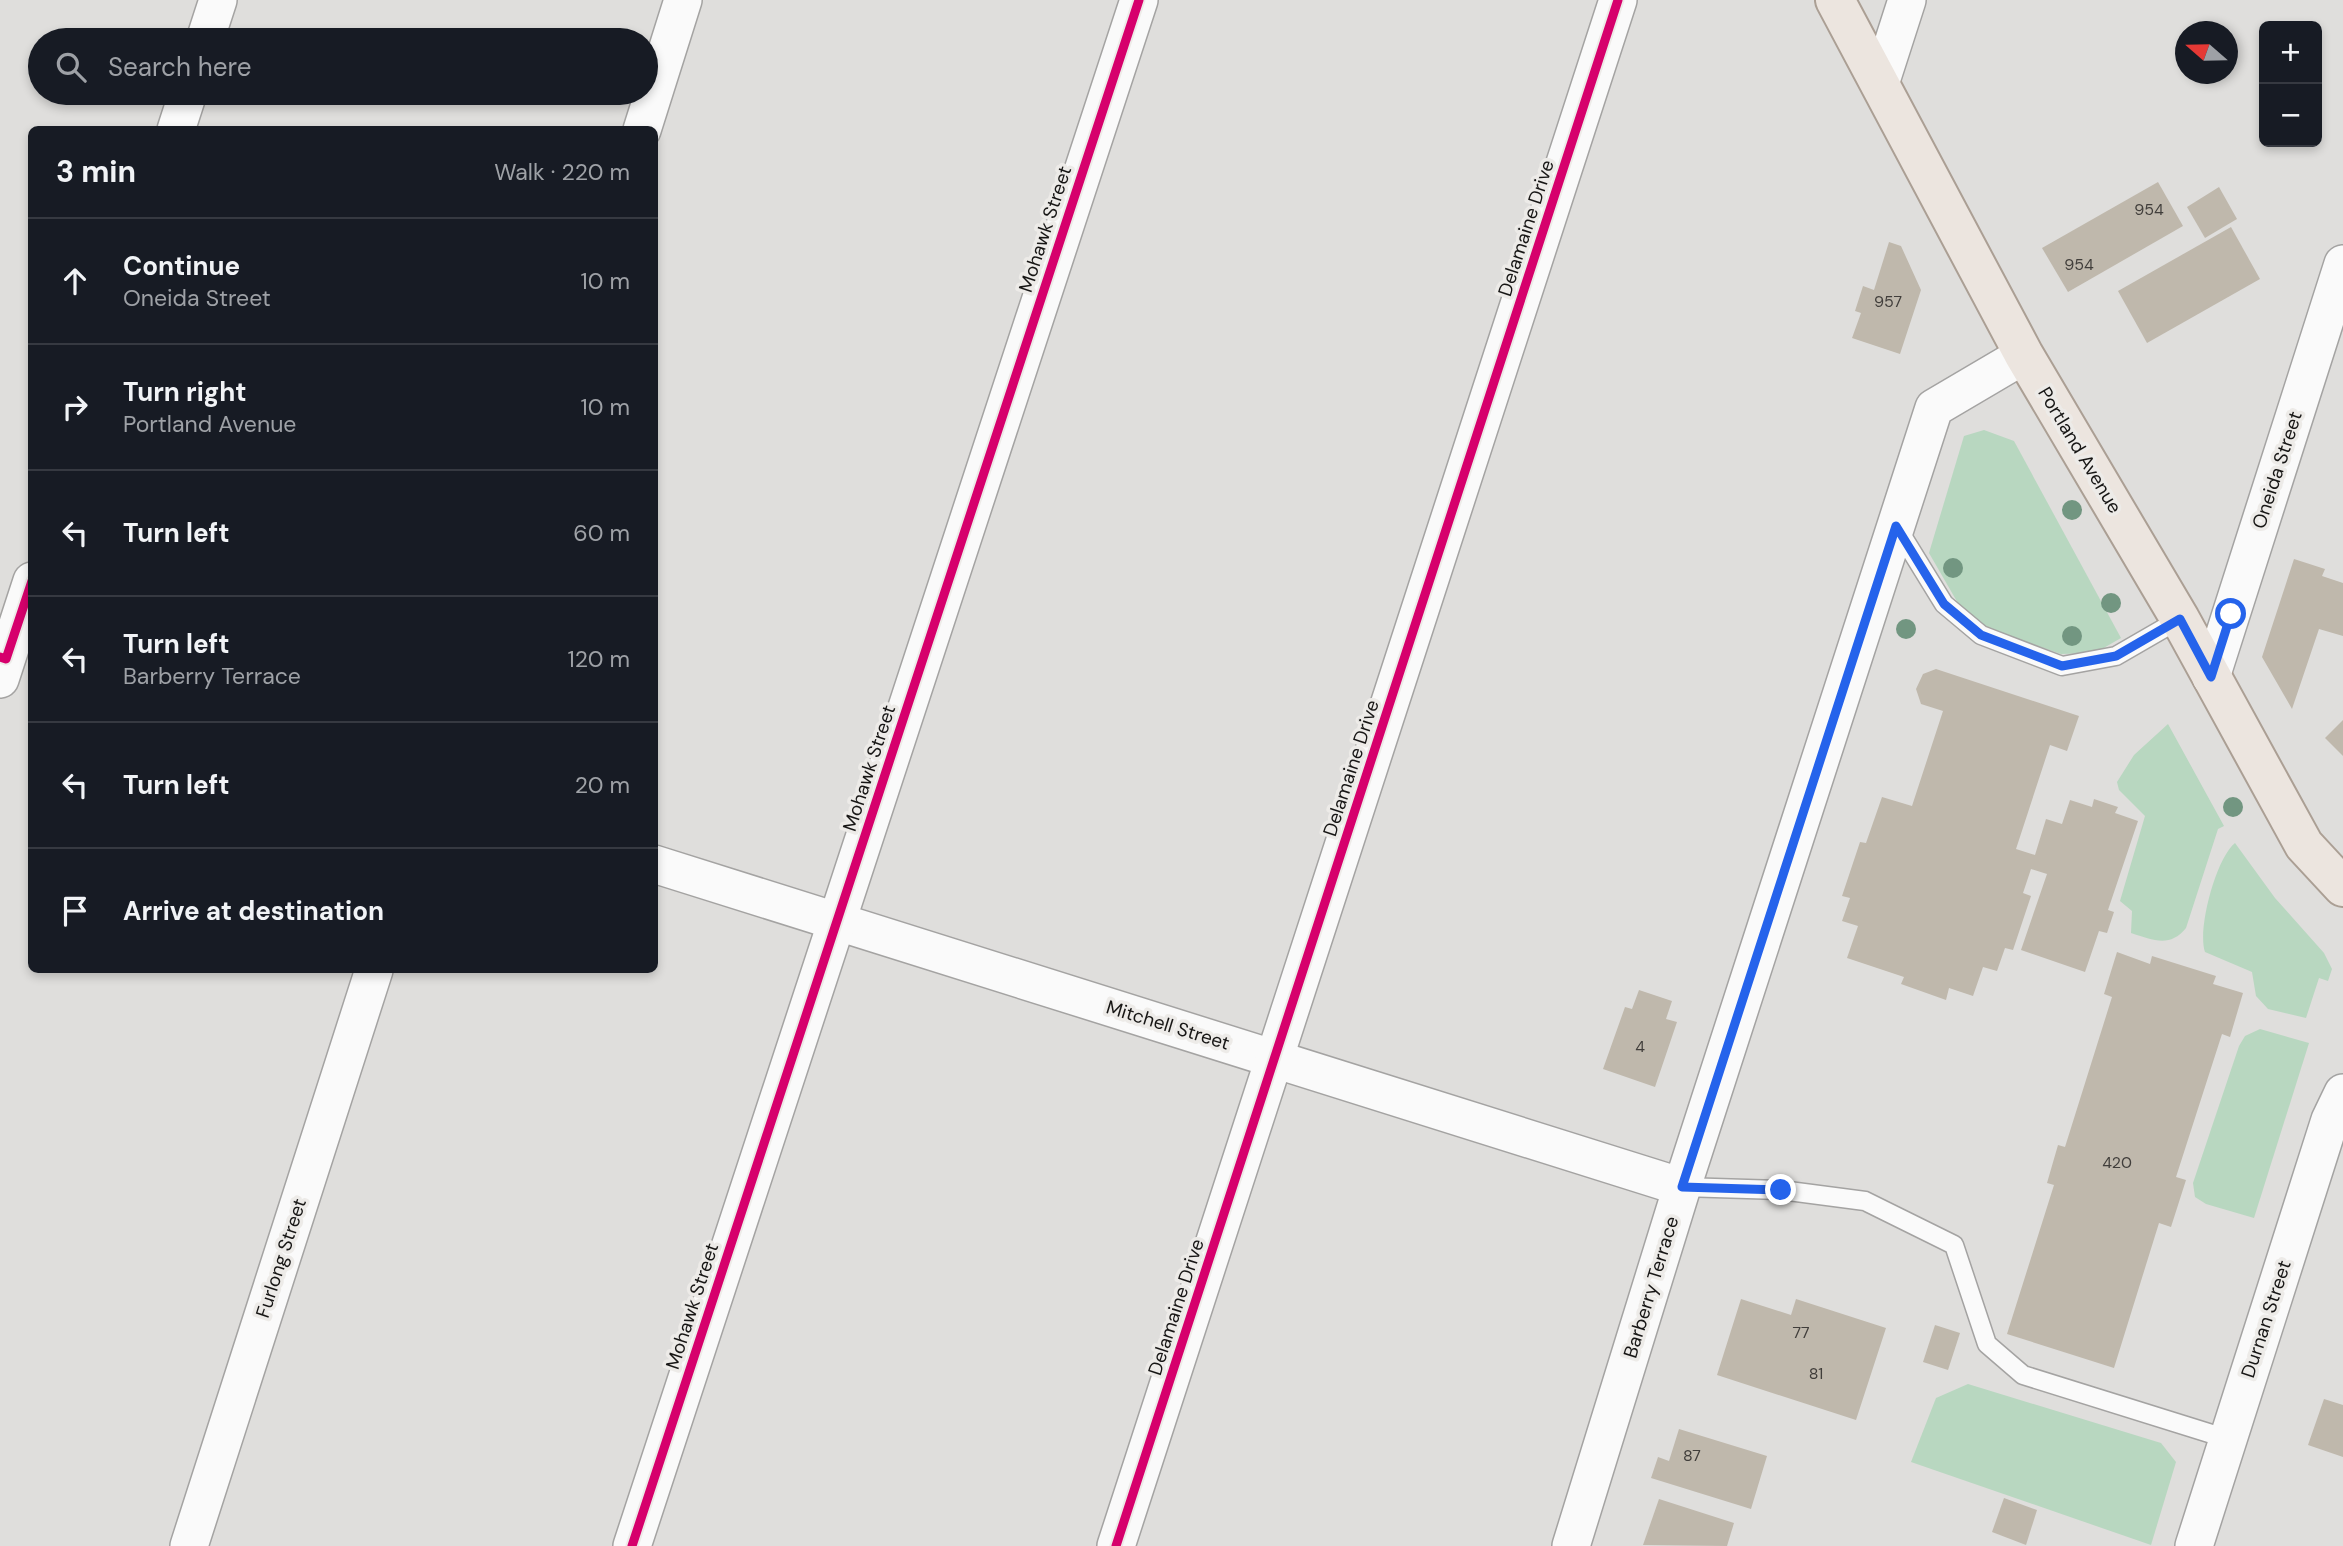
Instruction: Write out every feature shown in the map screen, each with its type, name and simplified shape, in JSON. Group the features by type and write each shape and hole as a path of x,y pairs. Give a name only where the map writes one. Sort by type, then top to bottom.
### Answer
{"main road":[{"name":"Portland Avenue","path":"1835,0 2024,355 2180,619 2304,845 2343,887"}],"street":[{"path":"209,28 218,0"},
{"path":"658,79 683,0"},
{"name":"Mohawk Street","path":"632,1546 1139,0"},
{"name":"Delamaine Drive","path":"1116,1546 1618,0"},
{"path":"1880,84 1907,0"},
{"path":"177,126 184,105"},
{"path":"643,126 650,105"},
{"name":"Oneida Street","path":"2211,677 2343,264"},
{"name":"Barberry Terrace","path":"1571,1546 1682,1187 1934,408 2024,355"},
{"path":"9,666 28,596"},
{"name":"Mitchell Street","path":"658,865 1682,1187"},
{"name":"Furlong Street","path":"189,1546 373,973"},
{"name":"Durnan Street","path":"2194,1546 2330,1120 2343,1094"}],"lane":[{"path":"1896,526 1944,604 1981,635 2062,666 2116,656 2180,619"},
{"path":"1682,1187 1781,1190 1865,1201 1955,1245 1987,1343 2023,1375 2228,1439"}],"green space":[{"path":"1984,430 2014,441 2121,638 2095,653 2061,654 1983,627 1959,605 1929,553 1964,436"},
{"path":"2168,724 2224,826 2218,829 2186,928 2174,938 2161,941 2131,933 2132,911 2120,901 2145,816 2119,790 2117,782 2134,755"},
{"path":"2235,843 2275,898 2324,953 2332,969 2328,981 2319,978 2306,1018 2268,1009 2256,996 2252,972 2205,952 2204,928 2210,895 2221,863"},
{"path":"2260,1029 2309,1043 2254,1218 2206,1204 2195,1197 2193,1183 2239,1046 2245,1036"},
{"path":"1968,1384 2161,1443 2176,1462 2151,1545 1911,1462 1936,1398"}],"building":[{"path":"2158,182 2183,226 2068,292 2042,248"},
{"path":"2219,187 2237,219 2205,238 2187,207"},
{"path":"2231,227 2260,279 2147,343 2118,291"},
{"path":"1889,242 1901,246 1921,290 1900,354 1852,338 1861,313 1855,311 1863,286 1874,290"},
{"path":"2294,559 2325,569 2322,576 2343,583 2343,636 2319,629 2292,709 2262,657"},
{"path":"1936,669 2079,716 2067,751 2050,745 2016,849 2035,855 2046,819 2062,824 2070,800 2092,807 2094,799 2118,807 2115,813 2138,821 2108,910 2114,912 2107,933 2099,931 2085,972 2021,950 2047,874 2031,869 2023,893 2031,896 2013,950 2005,948 1997,971 1983,967 1973,996 1949,988 1946,1000 1901,984 1904,977 1847,958 1858,926 1842,921 1850,898 1842,896 1860,842 1866,843 1882,797 1912,806 1943,711 1921,704 1916,689 1923,674"},
{"path":"2343,720 2343,756 2325,738"},
{"path":"2117,952 2150,964 2152,956 2216,976 2213,984 2243,993 2230,1037 2222,1034 2176,1177 2186,1180 2171,1227 2159,1223 2114,1368 2007,1334 2054,1185 2047,1183 2058,1145 2065,1147 2112,997 2104,994"},
{"path":"1639,990 1672,1001 1666,1019 1677,1022 1655,1087 1603,1069 1625,1007 1632,1009"},
{"path":"1741,1299 1791,1315 1796,1299 1886,1328 1856,1420 1717,1375"},
{"path":"1935,1325 1960,1333 1948,1370 1923,1362"},
{"path":"2324,1399 2343,1405 2343,1457 2308,1445"},
{"path":"1679,1429 1767,1456 1751,1509 1651,1478 1658,1457 1669,1461"},
{"path":"2004,1498 2037,1510 2026,1545 1992,1532"},
{"path":"1659,1499 1734,1523 1727,1546 1643,1545"}],"cycle path":[{"path":"632,1546 1139,0"},
{"path":"1116,1546 1618,0"},
{"path":"0,657 6,659 28,593"}],"route":[{"path":"1781,1190 1682,1187 1896,526 1944,604 1981,635 2062,666 2116,656 2180,619 2211,677 2231,614"}]}
